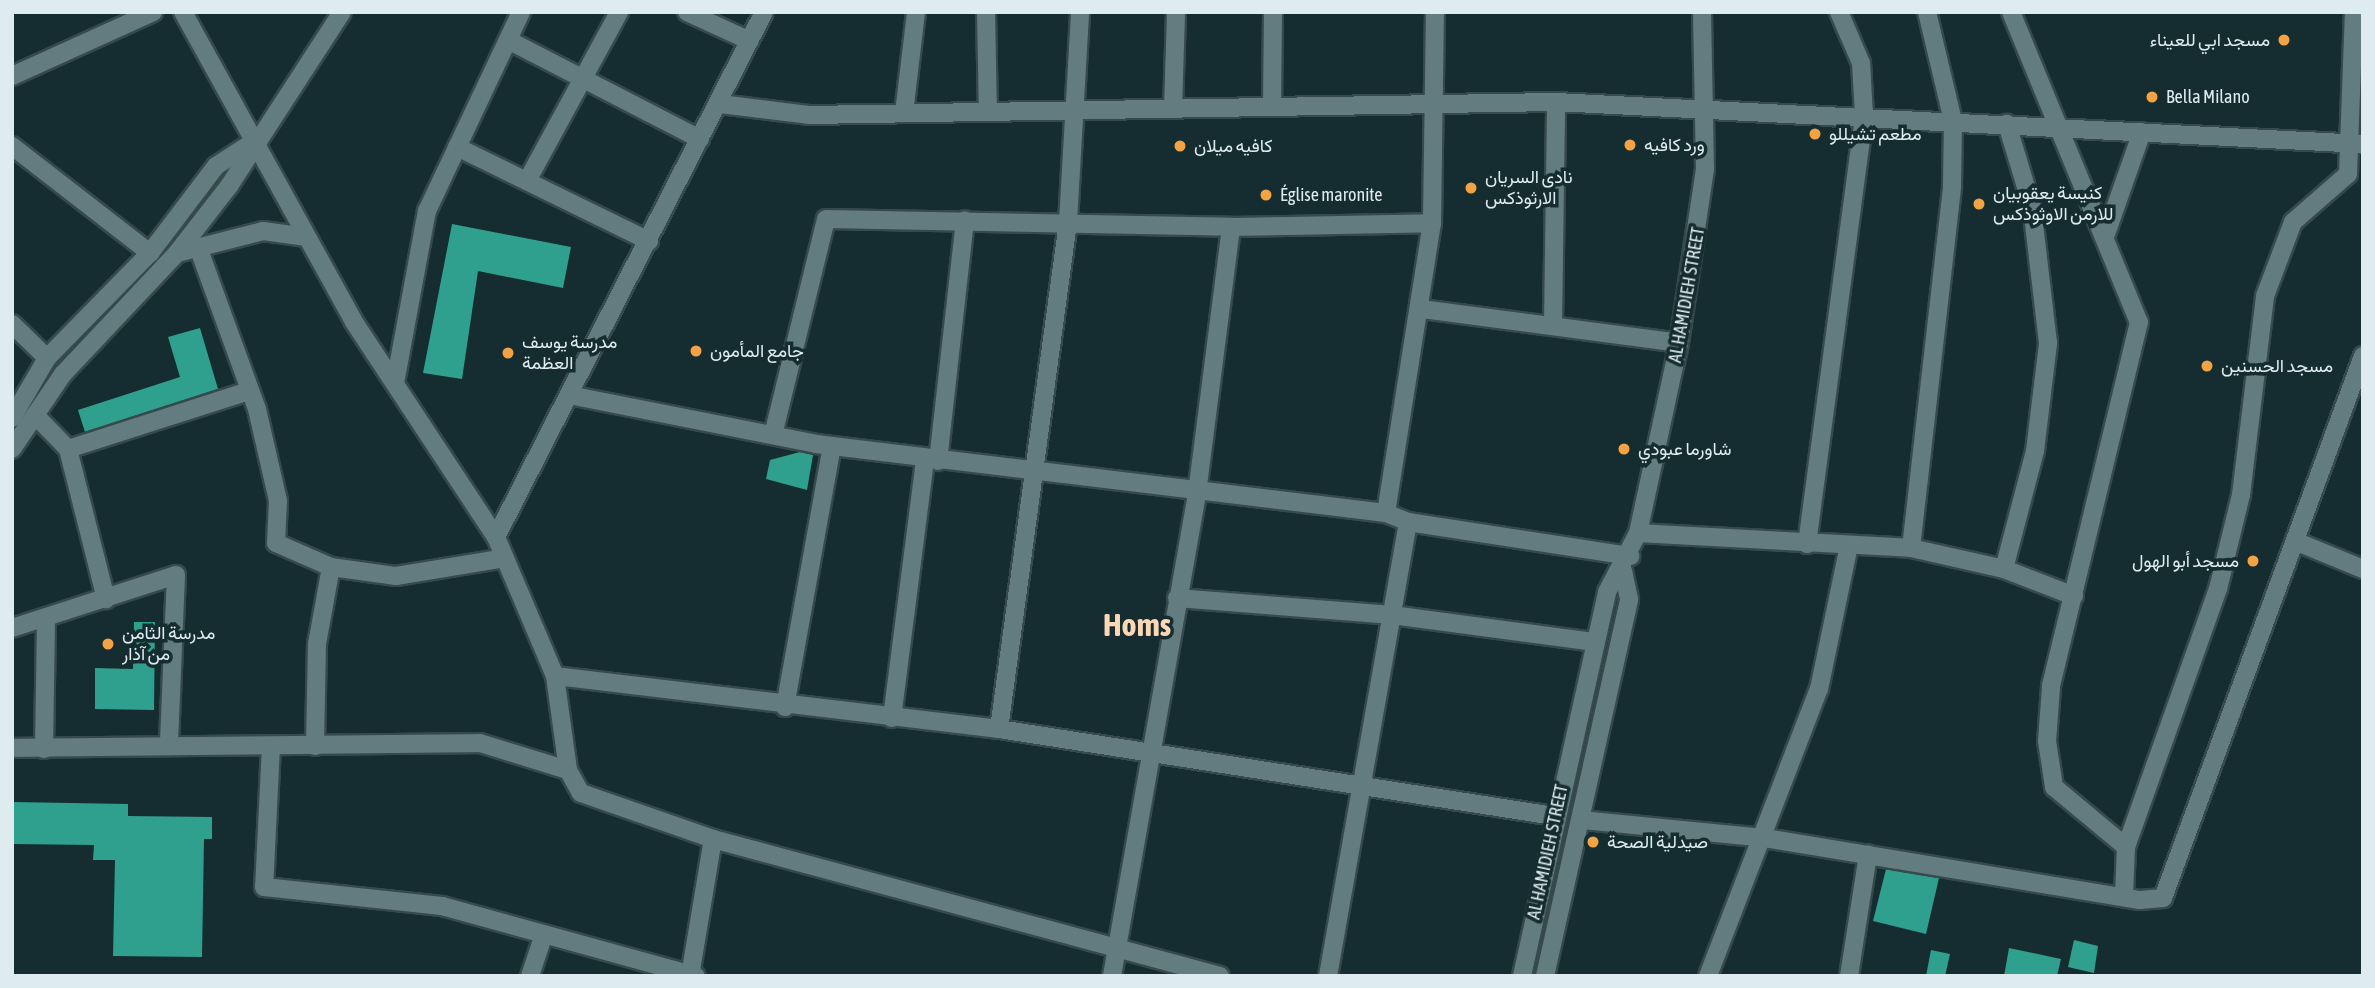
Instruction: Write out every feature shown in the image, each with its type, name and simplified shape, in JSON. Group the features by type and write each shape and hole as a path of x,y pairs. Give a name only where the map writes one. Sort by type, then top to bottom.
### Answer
{"street":[{"path":"12,76 153,12"},
{"path":"183,12 307,237 395,383 496,537 555,676 568,770 581,793 713,839 1220,976"},
{"path":"12,449 63,374 177,253 229,186 253,142 342,12"},
{"path":"395,383 427,211 521,12"},
{"path":"527,181 619,12"},
{"path":"687,12 750,41"},
{"path":"496,537 720,104 764,12"},
{"path":"904,113 916,12"},
{"path":"986,12 988,112"},
{"path":"999,729 1037,474 1068,222 1080,12"},
{"path":"1173,109 1175,12"},
{"path":"1272,107 1273,12"},
{"path":"1386,513 1422,309 1432,223 1435,12"},
{"name":"AL HAMIDIEH STREET","path":"1522,976 1554,816 1607,593 1627,564 1638,533 1679,343 1699,230 1708,108 1702,12"},
{"path":"1807,544 1864,116 1861,63 1839,12"},
{"path":"1911,548 1933,385 1953,121 1927,12"},
{"path":"2011,12 2053,127 2063,134 2106,234 2139,322 2051,687 2047,741 2054,787 2126,848"},
{"path":"2124,895 2126,848 2218,589 2241,495 2265,296 2293,222 2348,174 2357,144 2354,12"},
{"path":"508,40 700,139"},
{"path":"720,104 810,115 1556,102 1864,116 2357,144"},
{"path":"1553,325 1556,102"},
{"path":"2004,569 2035,452 2048,343 2032,207 2007,124"},
{"path":"2106,234 2142,132"},
{"path":"12,418 47,358 150,253 216,166 253,142"},
{"path":"12,146 150,253"},
{"path":"457,147 649,241"},
{"path":"773,435 826,219 1231,227 1432,223"},
{"path":"892,718 965,221"},
{"path":"1112,976 1197,493 1231,227"},
{"path":"177,253 262,232 307,237"},
{"path":"198,247 246,392 257,410 278,501 275,543 331,567 396,576 505,558"},
{"path":"1422,309 1679,343"},
{"path":"12,324 47,358"},
{"path":"1582,820 1765,838 2124,895 2163,898 2363,356"},
{"path":"68,449 246,392"},
{"path":"569,395 832,446 1037,474 1386,513 1408,522 1627,564"},
{"path":"35,415 68,449 106,599"},
{"path":"785,707 832,446"},
{"path":"1328,976 1364,788 1408,522"},
{"path":"1638,533 1911,548 2004,569 2074,596"},
{"path":"2295,541 2363,569"},
{"path":"1708,976 1765,838 1819,689 1849,546"},
{"name":"AL HAMIDIEH STREET","path":"1545,976 1582,820 1629,598 1627,564"},
{"path":"314,746 317,644 331,567"},
{"path":"12,628 176,575 169,744"},
{"path":"1177,598 1392,615 1595,642"},
{"path":"44,749 46,619"},
{"path":"555,676 785,707 999,729 1554,816"},
{"path":"12,748 169,744 314,746 481,743 568,770"},
{"path":"271,746 264,887 442,906 692,975 713,839"},
{"path":"1849,976 1868,854"},
{"path":"530,976 544,934"}],"building":[{"path":"452,224 571,247 563,288 478,271 462,379 423,373"},
{"path":"200,328 218,389 85,432 78,410 180,377 168,337"},
{"path":"800,452 813,455 807,490 766,479 770,460"},
{"path":"134,622 155,622 154,710 95,709 95,668 133,669"},
{"path":"12,802 128,804 128,816 212,817 212,839 204,839 202,957 113,956 115,860 93,860 94,845 12,844"},
{"path":"1886,869 1939,878 1926,934 1873,921"},
{"path":"2074,940 2098,946 2094,973 2068,967"},
{"path":"2009,948 2061,959 2057,976 2004,976"},
{"path":"1931,950 1950,954 1945,976 1926,976"}],"place":[{"name":"مسجد ابي للعيناء","path":"2284,40"},
{"name":"Bella Milano","path":"2152,97"},
{"name":"مطعم تشيللو","path":"1815,134"},
{"name":"ورد كافيه","path":"1630,145"},
{"name":"كافيه ميلان","path":"1180,146"},
{"name":"نادي السريان الارثوذكس","path":"1471,188"},
{"name":"Église maronite","path":"1266,195"},
{"name":"كنيسة يعقوبيان للارمن الاوثوذكس","path":"1979,204"},
{"name":"جامع المأمون","path":"696,351"},
{"name":"مدرسة يوسف العظمة","path":"508,353"},
{"name":"مسجد الحسنين","path":"2207,366"},
{"name":"شاورما عبودي","path":"1624,449"},
{"name":"مسجد أبو الهول","path":"2253,561"},
{"name":"مدرسة الثامن من آذار","path":"108,644"},
{"name":"صيدلية الصحة","path":"1593,842"}],"district":[{"name":"Homs","path":"1137,625"}]}
